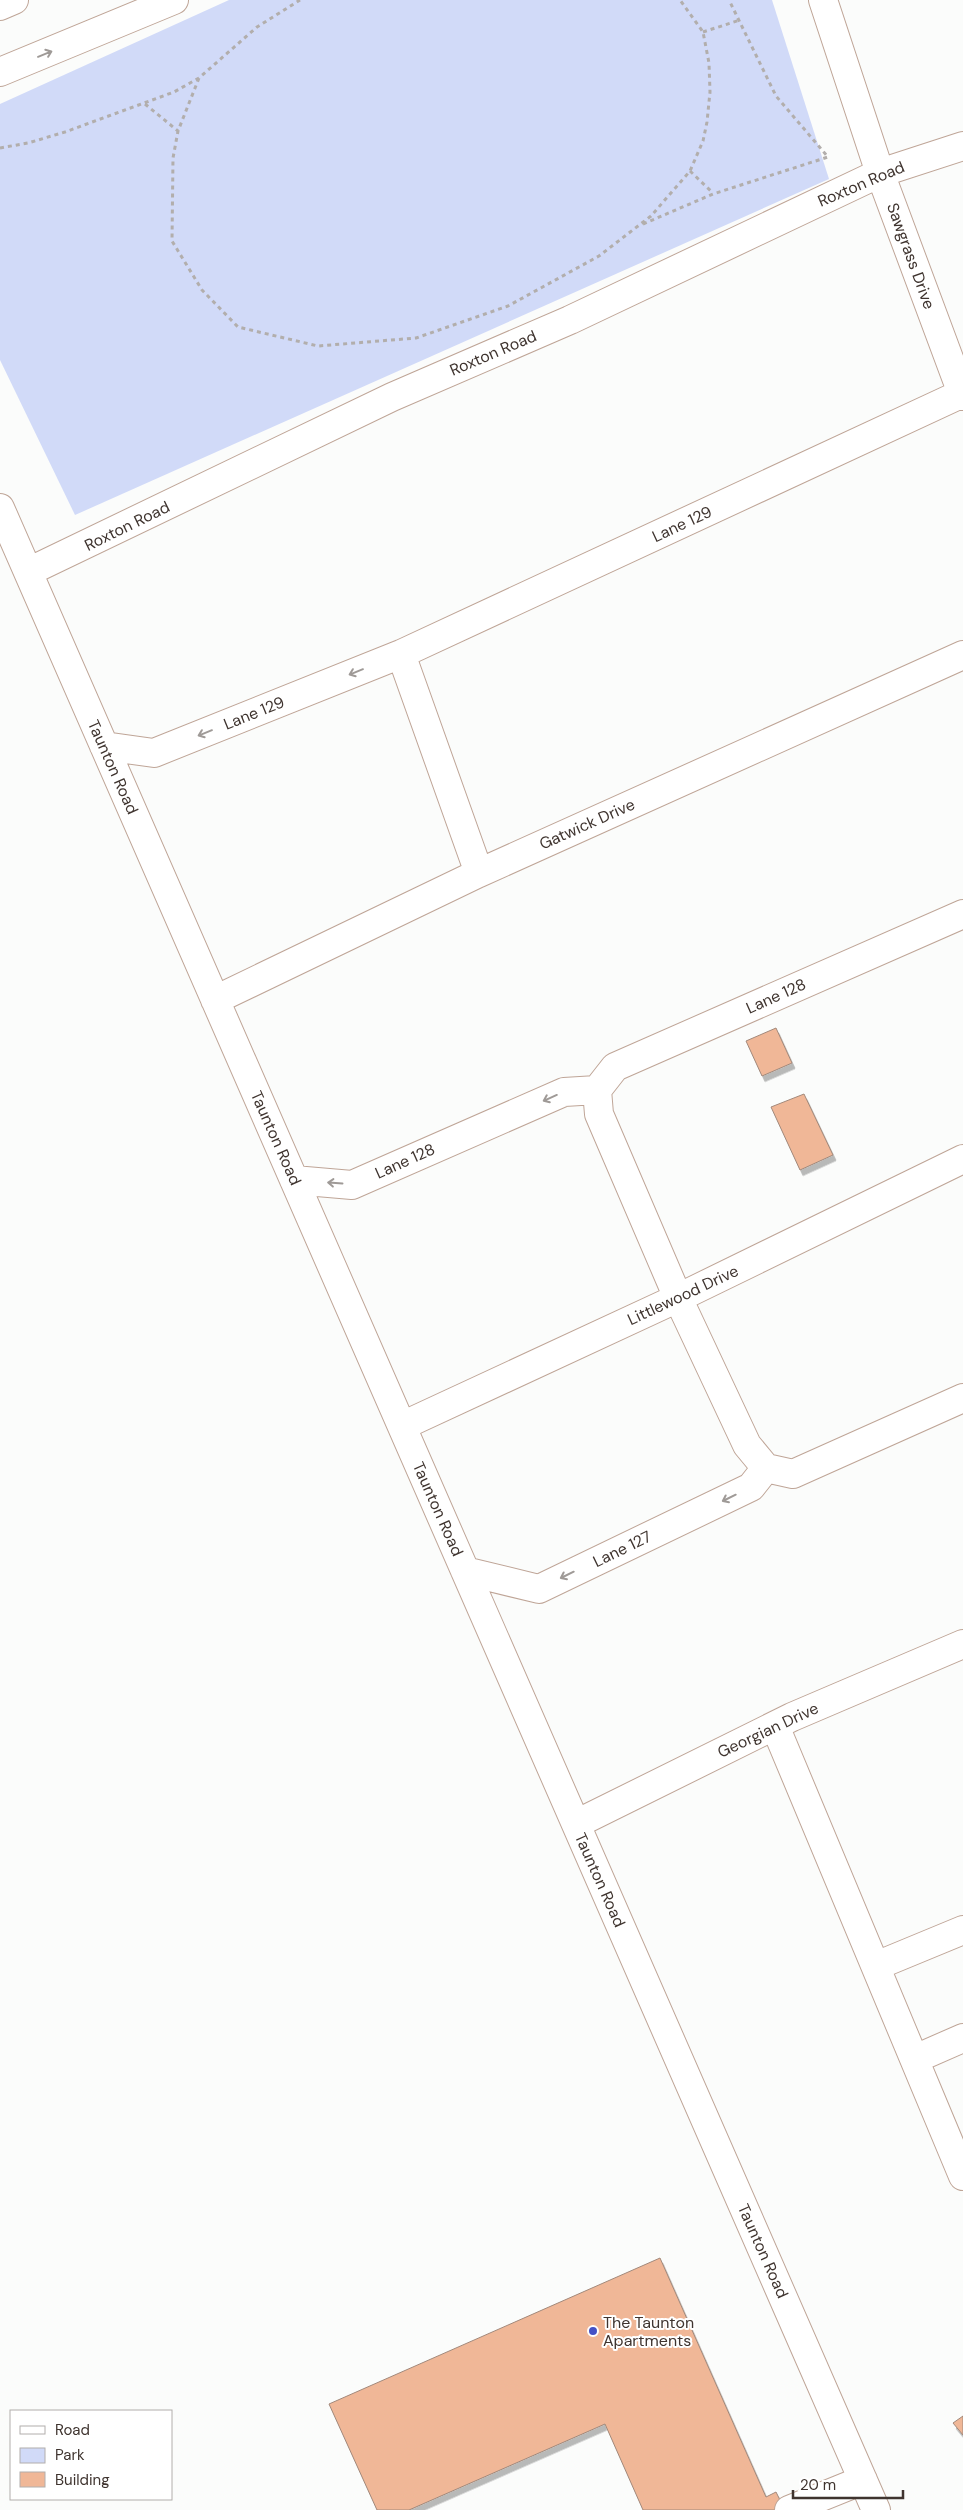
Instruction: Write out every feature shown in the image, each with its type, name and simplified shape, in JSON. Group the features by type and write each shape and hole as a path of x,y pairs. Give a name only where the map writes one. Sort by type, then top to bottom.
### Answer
{"street":[{"path":"0,6 14,0"},
{"path":"0,72 174,0"},
{"name":"Sawgrass Drive","path":"823,0 880,173 963,394"},
{"name":"Roxton Road","path":"28,572 392,397 570,320 880,173 963,146"},
{"name":"Lane 129","path":"104,746 154,753 401,654 963,394"},
{"name":"Taunton Road","path":"0,508 876,2510"},
{"path":"401,654 479,873"},
{"name":"Gatwick Drive","path":"215,1000 479,873 963,655"},
{"name":"Lane 128","path":"294,1180 352,1185 564,1092 597,1090 615,1067 963,914"},
{"path":"597,1090 599,1114 678,1298 747,1445 766,1468 793,1474 963,1398"},
{"name":"Littlewood Drive","path":"402,1426 678,1298 963,1159"},
{"name":"Lane 127","path":"465,1571 539,1589 751,1487 766,1468"},
{"name":"Georgian Drive","path":"576,1824 775,1726 963,1644"},
{"path":"775,1726 799,1788 876,1966 963,2176"},
{"path":"876,1966 963,1930"},
{"path":"915,2059 963,2038"},
{"path":"788,2510 863,2480"}],"path":[{"path":"0,148 28,144 145,104 174,92 199,78 257,26 300,0"},
{"path":"199,78 178,131 173,158 172,241 202,290 238,327 318,346 416,338 508,306 599,256 651,216 690,171 703,141 710,92 709,64 703,32 680,0"},
{"path":"637,227 713,194 828,158 776,96 729,0"},
{"path":"703,32 740,20"},
{"path":"145,104 178,131"},
{"path":"690,171 713,194"}],"green space":[{"path":"229,0 772,0 829,179 75,515 0,360 0,104"}],"building":[{"path":"776,1028 792,1063 762,1076 746,1041"},
{"path":"804,1094 833,1155 800,1170 771,1107"},
{"name":"The Taunton Apartments","path":"660,2258 766,2497 776,2492 785,2510 643,2510 605,2424 409,2510 377,2510 329,2404"},
{"path":"963,2416 963,2435 953,2423"}],"place":[{"name":"The Taunton Apartments","path":"593,2331"}]}
